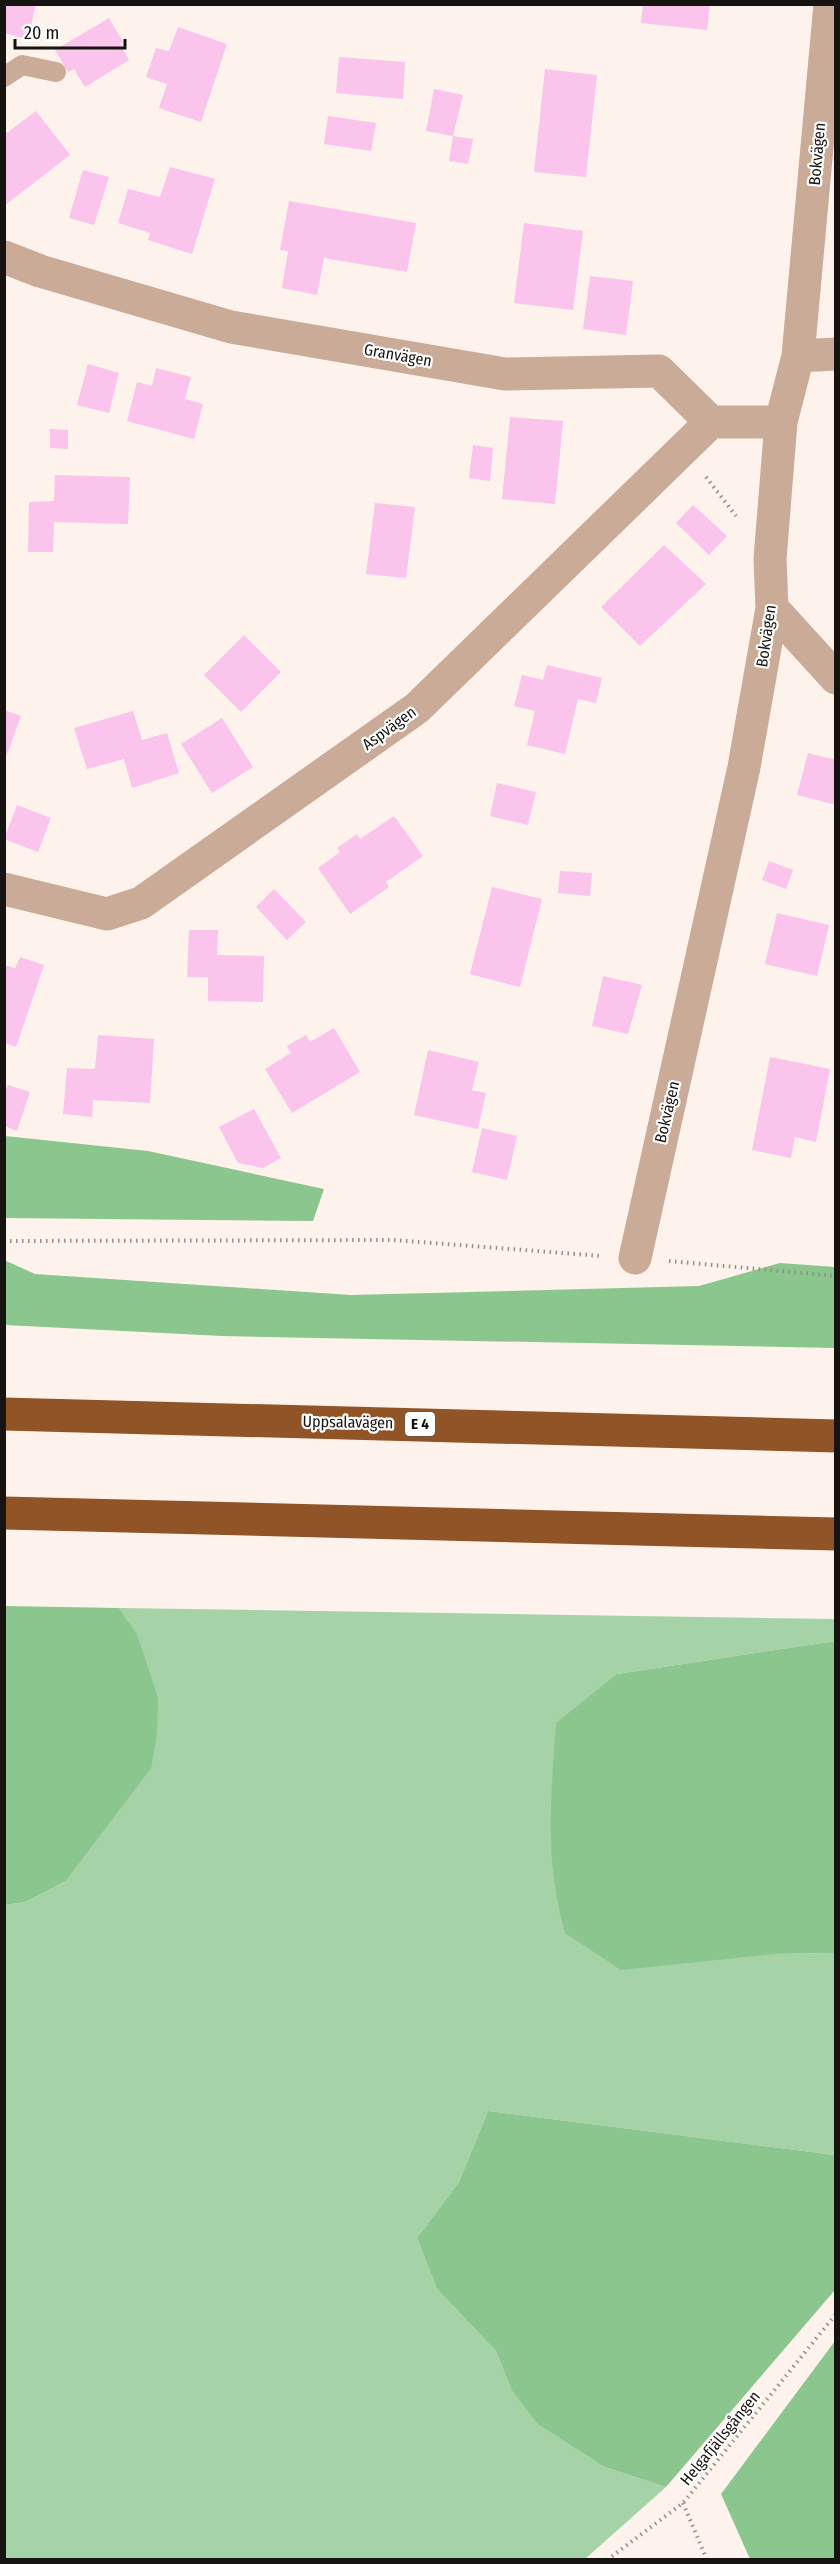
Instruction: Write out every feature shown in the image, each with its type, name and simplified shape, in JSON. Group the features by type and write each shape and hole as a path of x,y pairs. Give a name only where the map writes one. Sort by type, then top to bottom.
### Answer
{"highway":[{"name":"Uppsalavägen","path":"4,1414 836,1436"},
{"path":"4,1514 836,1534"}],"street":[{"name":"Bokvägen","path":"635,1258 744,767 771,608 770,559 781,422 798,356 830,4"},
{"name":"Granvägen","path":"4,257 40,271 243,329 506,374 659,371 711,422"},
{"path":"798,356 836,354"},
{"path":"711,422 781,422"},
{"name":"Aspvägen","path":"4,889 107,914 141,903 417,708 711,422"},
{"path":"771,608 836,678"}],"lane":[{"path":"4,76 22,65 56,72"}],"path":[{"path":"684,449 770,559"},
{"path":"4,1241 393,1240 836,1276"},
{"name":"Helgafjällsgången","path":"607,2559 683,2503 836,2314"},
{"path":"683,2503 707,2559"}],"green space":[{"path":"5,1136 148,1151 324,1189 313,1221 5,1218"},
{"path":"4,1260 35,1274 351,1295 699,1286 780,1263 835,1267 835,1348 222,1336 5,1325"},
{"path":"5,1606 119,1608 137,1634 158,1698 157,1733 151,1769 66,1881 25,1902 5,1905"},
{"path":"119,1608 835,1619 835,1641 617,1674 773,1954 835,1953 835,2155 488,2111 459,2182 417,2238 437,2289 496,2351 511,2389 605,2467 666,2487 585,2559 5,2560 5,1905 25,1902 66,1881 151,1769 145,1663 137,1634"},
{"path":"835,1641 835,1953 773,1954 621,1970 565,1933 558,1905 552,1853 551,1803 556,1723 617,1674"},
{"path":"488,2111 835,2155 835,2290 666,2487 605,2467 538,2424 511,2389 496,2351 437,2289 417,2238 459,2182"},
{"path":"835,2341 835,2559 750,2559 721,2494"}],"building":[{"path":"4,4 36,4 28,39 4,33"},
{"path":"643,4 710,4 707,30 641,23"},
{"path":"109,18 123,42 120,44 129,60 85,87 74,69 68,72 55,50"},
{"path":"178,27 227,44 201,122 159,108 167,84 146,77 156,48 169,51"},
{"path":"339,57 405,62 403,99 336,93"},
{"path":"545,69 597,75 586,177 534,172"},
{"path":"434,89 463,95 453,136 426,131"},
{"path":"36,111 70,155 4,206 4,135"},
{"path":"328,116 376,123 371,151 324,144"},
{"path":"453,136 473,139 468,164 449,161"},
{"path":"170,167 215,179 192,254 148,240 150,233 118,223 128,189 160,197"},
{"path":"83,170 109,177 94,225 69,218"},
{"path":"289,201 416,223 407,272 324,258 317,295 282,288 288,251 280,250"},
{"path":"524,223 583,231 573,310 514,303"},
{"path":"590,276 633,281 626,335 583,329"},
{"path":"88,364 119,373 109,413 77,405"},
{"path":"156,368 191,377 185,399 203,404 194,439 127,421 137,382 152,386"},
{"path":"510,417 563,421 555,504 502,499"},
{"path":"50,429 68,430 68,449 50,448"},
{"path":"473,445 493,448 490,481 469,478"},
{"path":"55,475 130,477 128,524 54,522 53,552 28,552 29,502 54,501"},
{"path":"375,503 415,507 406,578 366,574"},
{"path":"693,505 727,536 709,555 676,523"},
{"path":"664,545 706,584 640,646 601,607"},
{"path":"244,635 281,672 241,712 204,675"},
{"path":"547,665 602,678 596,703 578,699 565,754 527,745 535,711 514,706 522,675 543,680"},
{"path":"4,710 21,716 5,760 4,760"},
{"path":"133,711 142,740 167,733 179,773 132,788 124,759 87,769 74,728"},
{"path":"222,718 253,767 212,793 181,744"},
{"path":"808,753 836,760 836,805 797,795"},
{"path":"497,783 536,792 528,825 490,816"},
{"path":"17,805 51,818 38,852 4,839"},
{"path":"394,816 423,856 386,882 389,887 350,914 318,868 340,852 337,848 357,834 360,839"},
{"path":"769,861 793,870 786,889 762,880"},
{"path":"560,871 592,873 590,896 558,893"},
{"path":"492,887 542,899 520,987 470,974"},
{"path":"274,889 306,922 287,940 256,907"},
{"path":"777,913 829,925 817,976 765,964"},
{"path":"189,930 218,930 217,955 264,956 263,1002 208,1001 208,977 187,977"},
{"path":"20,957 44,965 16,1047 4,1043 4,965 15,968"},
{"path":"603,976 642,985 628,1034 592,1026"},
{"path":"334,1028 360,1072 292,1113 265,1069 291,1053 287,1046 306,1035 310,1042"},
{"path":"98,1035 154,1039 150,1103 93,1100 92,1117 63,1114 67,1068 95,1069"},
{"path":"428,1050 479,1062 472,1090 486,1093 478,1129 414,1115"},
{"path":"770,1057 830,1069 816,1142 795,1137 791,1158 752,1150"},
{"path":"8,1085 30,1092 17,1131 4,1126 4,1094"},
{"path":"254,1109 281,1158 263,1168 238,1163 219,1127"},
{"path":"482,1128 517,1136 507,1180 472,1172"}]}
